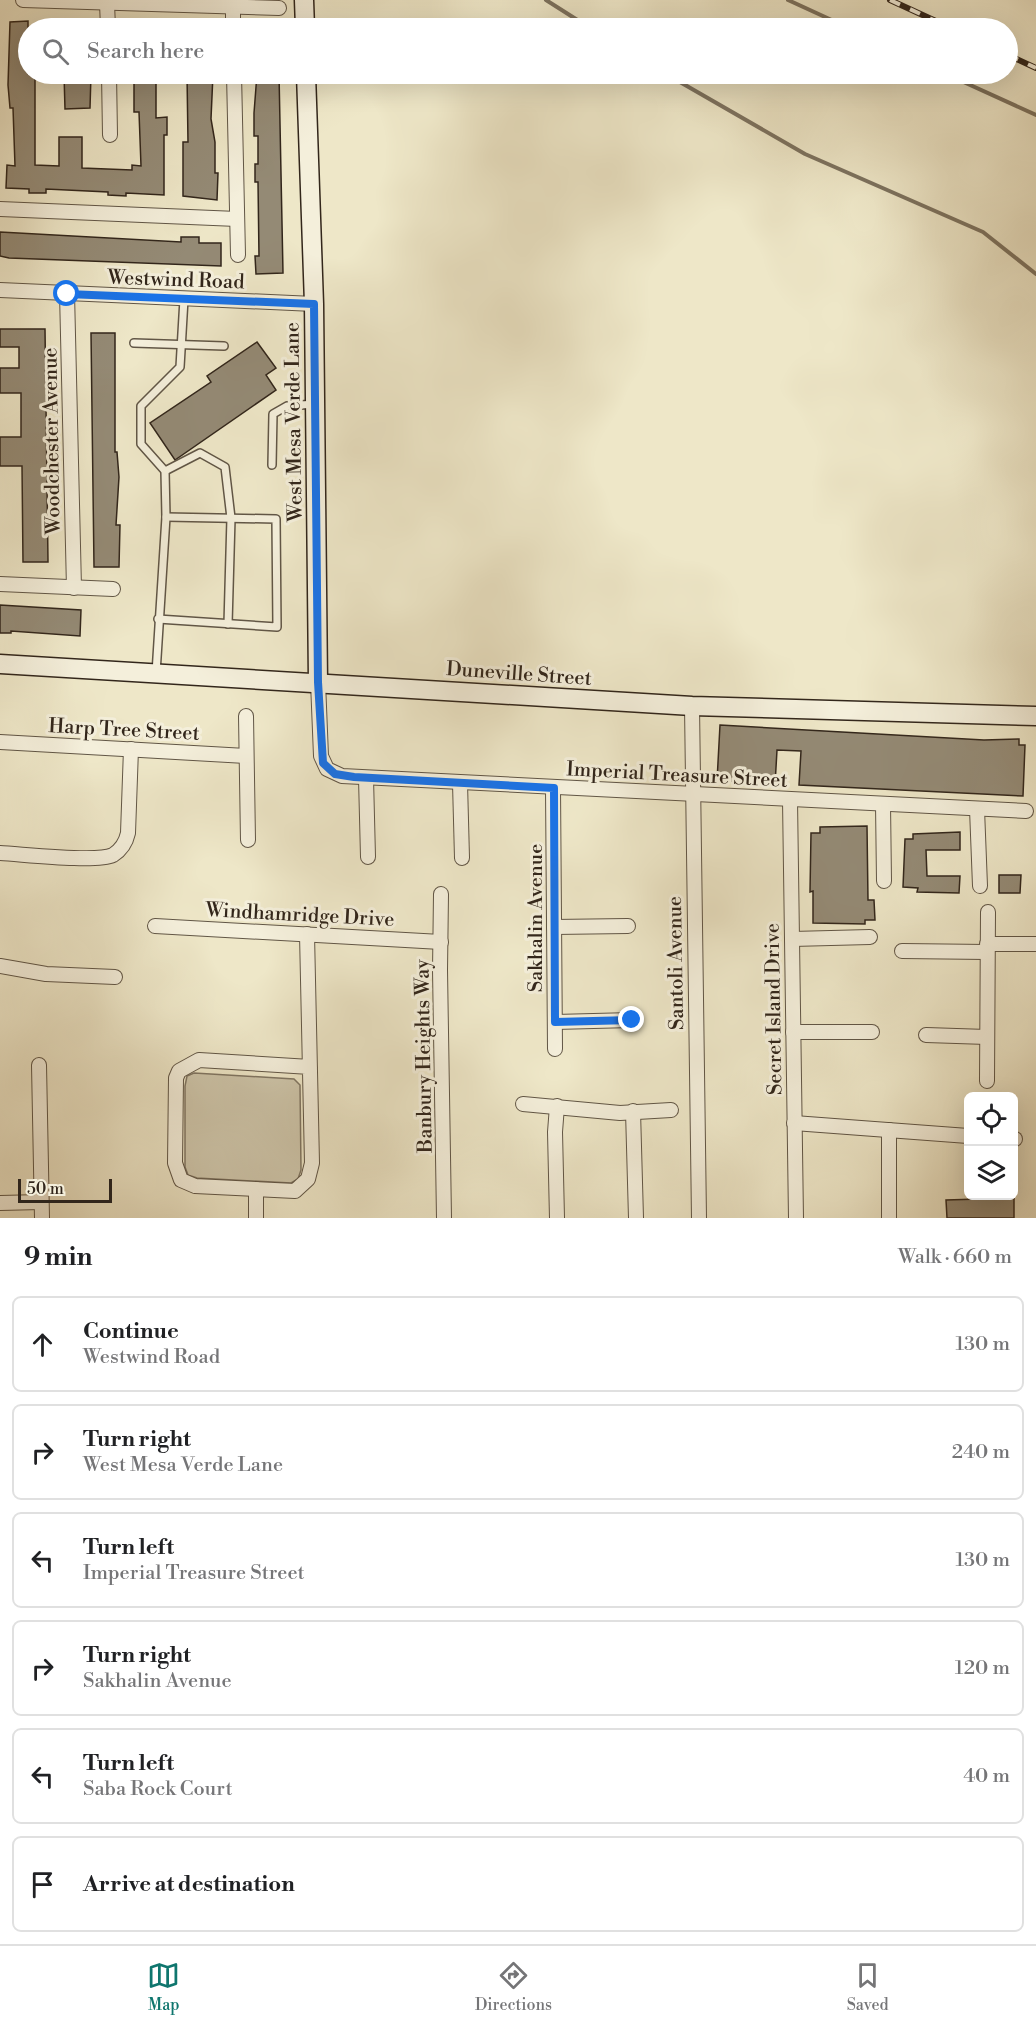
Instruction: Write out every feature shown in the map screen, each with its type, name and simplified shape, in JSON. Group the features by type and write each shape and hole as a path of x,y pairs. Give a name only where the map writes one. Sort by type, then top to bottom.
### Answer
{"street":[{"path":"23,0 279,8"},
{"path":"304,0 305,18"},
{"path":"107,3 108,18"},
{"path":"233,7 233,18"},
{"path":"109,84 110,135"},
{"path":"234,84 238,255"},
{"name":"West Mesa Verde Lane","path":"306,84 314,304 318,682 321,756 327,769"},
{"path":"0,209 237,219"},
{"name":"Westwind Road","path":"0,290 314,304"},
{"name":"Woodchester Avenue","path":"67,294 74,588"},
{"path":"0,584 112,590"},
{"name":"Duneville Street","path":"0,664 692,706 1036,716"},
{"name":"Santoli Avenue","path":"692,706 699,1218"},
{"path":"246,716 248,840"},
{"name":"Harp Tree Street","path":"0,742 246,756"},
{"path":"0,853 92,857 114,854 126,842 128,832 131,749"},
{"name":"Imperial Treasure Street","path":"327,769 342,776 366,778 1026,811"},
{"path":"366,778 368,857"},
{"path":"460,783 462,858"},
{"name":"Sakhalin Avenue","path":"554,788 555,1049"},
{"name":"Secret Island Drive","path":"790,800 796,1218"},
{"path":"884,804 884,881"},
{"path":"977,809 980,886"},
{"name":"Banbury Heights Way","path":"441,894 444,1218"},
{"path":"987,1081 988,912"},
{"name":"Windhamridge Drive","path":"156,926 441,942"},
{"path":"554,927 628,926"},
{"path":"307,934 310,1067 312,1163 308,1179 295,1191 195,1186 181,1180 175,1163 176,1078 179,1071 199,1060 310,1067"},
{"path":"792,939 870,937"},
{"path":"902,951 1036,944"},
{"path":"0,966 46,974 115,977"},
{"path":"555,1022 632,1020"},
{"path":"793,1032 872,1032"},
{"path":"926,1035 957,1038 987,1037"},
{"path":"39,1065 42,1218"},
{"path":"523,1104 620,1113 671,1110"},
{"path":"557,1106 555,1132 557,1218"},
{"path":"633,1111 636,1218"},
{"path":"794,1123 964,1136"},
{"path":"889,1130 889,1218"},
{"path":"256,1189 256,1218"},
{"path":"0,1203 41,1202"}],"lane":[{"path":"156,673 166,517 165,471 141,444 141,406 180,367 184,299"},
{"path":"134,343 224,346"},
{"path":"272,465 273,414 287,406 315,404"},
{"path":"165,471 200,453 225,467 231,518 228,624"},
{"path":"158,619 277,627 276,519 166,517"}],"shaded area":[{"path":"194,1073 294,1079 300,1085 301,1170 298,1179 291,1183 197,1178 188,1175 185,1167 185,1086 187,1076"}],"building":[{"path":"10,22 18,22 18,84 35,84 35,165 59,166 59,137 82,137 82,168 132,170 132,165 141,166 139,112 134,112 134,84 156,84 156,118 167,117 167,135 164,135 164,195 126,193 126,196 108,195 108,192 46,189 46,193 29,193 29,189 6,188 7,165 15,166 13,108 10,108 8,85"},
{"path":"64,84 91,84 90,108 65,109"},
{"path":"187,84 213,84 211,119 215,142 215,173 218,173 217,200 183,196 183,142 188,142"},
{"path":"256,84 279,84 283,273 256,274 255,256 259,256 258,182 255,182 255,164 258,164 258,136 254,136"},
{"path":"0,232 181,242 181,237 199,237 199,243 221,243 221,266 9,258 0,256"},
{"path":"0,329 45,329 48,562 23,562 22,466 0,466 0,437 21,437 21,393 0,393 0,368 19,368 19,347 0,347"},
{"path":"91,333 115,333 115,452 117,452 119,477 116,525 120,525 119,567 94,567"},
{"path":"257,342 276,368 266,375 276,390 175,460 150,423 211,382 207,376"},
{"path":"0,605 81,610 80,636 11,631 11,633 0,633"},
{"path":"720,725 984,740 1019,739 1019,745 1025,745 1023,796 799,785 801,751 777,750 775,785 764,785 764,782 717,781"},
{"path":"867,826 868,900 874,900 875,920 865,920 865,924 813,923 813,891 810,892 811,833 820,833 820,827"},
{"path":"960,832 960,850 926,850 927,876 960,876 959,893 917,892 918,888 903,887 905,839 913,839 913,834"},
{"path":"999,875 1021,875 1020,893 999,893"},
{"path":"946,1200 1014,1200 1014,1218 947,1218"}],"waterway":[{"path":"546,0 574,18"},
{"path":"788,0 827,18"},
{"path":"683,84 805,154 983,232 1036,274"},
{"path":"968,84 1036,115"}],"railway":[{"path":"890,0 929,18"},
{"path":"1018,60 1036,68"}],"route":[{"path":"67,294 314,304 318,682 323,763 327,769 342,776 554,788 555,1022 632,1020"}]}
